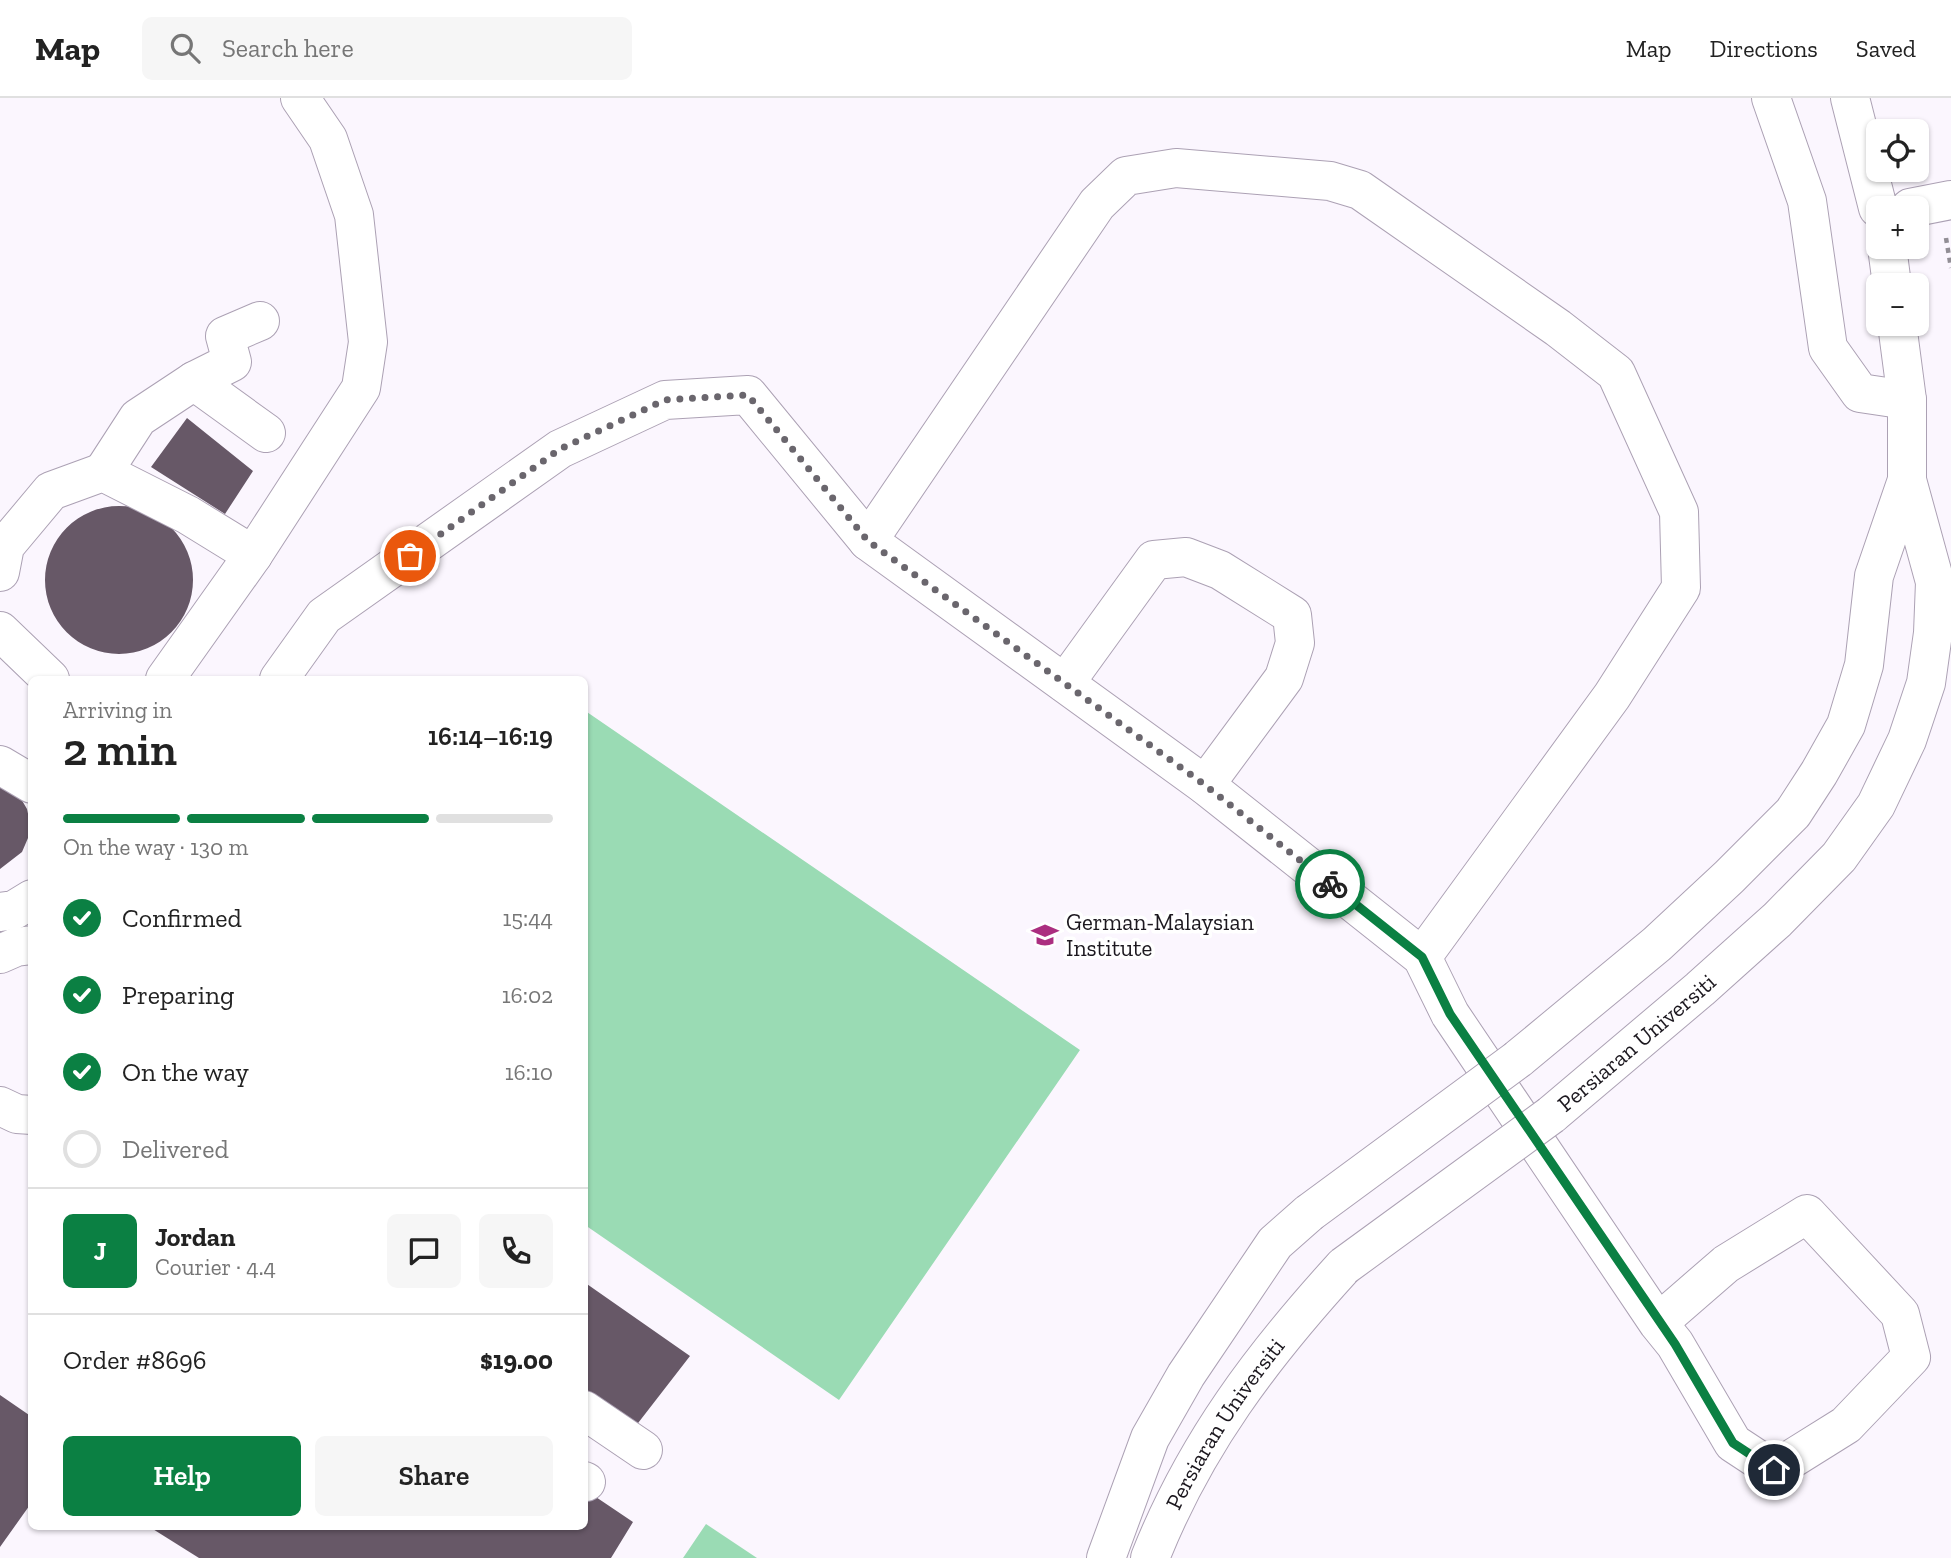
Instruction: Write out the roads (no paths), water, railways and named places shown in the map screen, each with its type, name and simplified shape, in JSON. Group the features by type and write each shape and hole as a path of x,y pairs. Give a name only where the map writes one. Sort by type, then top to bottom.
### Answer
{"street":[{"path":"167,676 253,555 361,388 368,342 354,215 328,139 300,98"},
{"path":"1771,98 1807,201 1828,348 1860,393 1907,400"},
{"path":"1850,98 1885,196"},
{"path":"868,541 1097,204 1126,177 1176,168 1331,181 1360,190 1558,328 1616,373 1679,512 1681,588 1612,696 1422,957"},
{"path":"1929,201 1951,200"},
{"path":"0,572 5,546 51,491 103,472 138,418 194,381 232,362 225,336 260,321"},
{"name":"Persiaran Universiti","path":"1150,1558 1192,1467 1228,1407 1282,1334 1344,1266 1551,1115 1777,920 1839,857 1876,805 1908,740 1926,683 1933,633 1935,582 1907,480 1907,400 1899,336"},
{"path":"194,381 266,433"},
{"path":"281,676 324,616 560,449 665,400 748,395 868,541 1205,785 1422,957 1450,1014 1658,1322 1675,1344 1733,1443 1774,1470 1846,1425 1912,1357 1900,1314 1807,1214 1726,1264 1658,1322"},
{"path":"103,472 188,515 253,555"},
{"name":"Persiaran Universiti","path":"1106,1558 1150,1438 1186,1375 1275,1243 1309,1213 1518,1059 1657,944 1793,813 1846,725 1864,665 1874,576 1907,480"},
{"path":"1065,683 1154,560 1186,557 1220,570 1292,615 1295,643 1284,678 1205,785"},
{"path":"0,631 47,676"},
{"path":"0,765 28,782"},
{"path":"0,912 15,910 28,902"},
{"path":"0,954 28,945"},
{"path":"0,1106 17,1114 28,1115"},
{"path":"588,1413 643,1450"}],"place":[{"name":"German-Malaysian Institute","path":"1045,935"}]}
